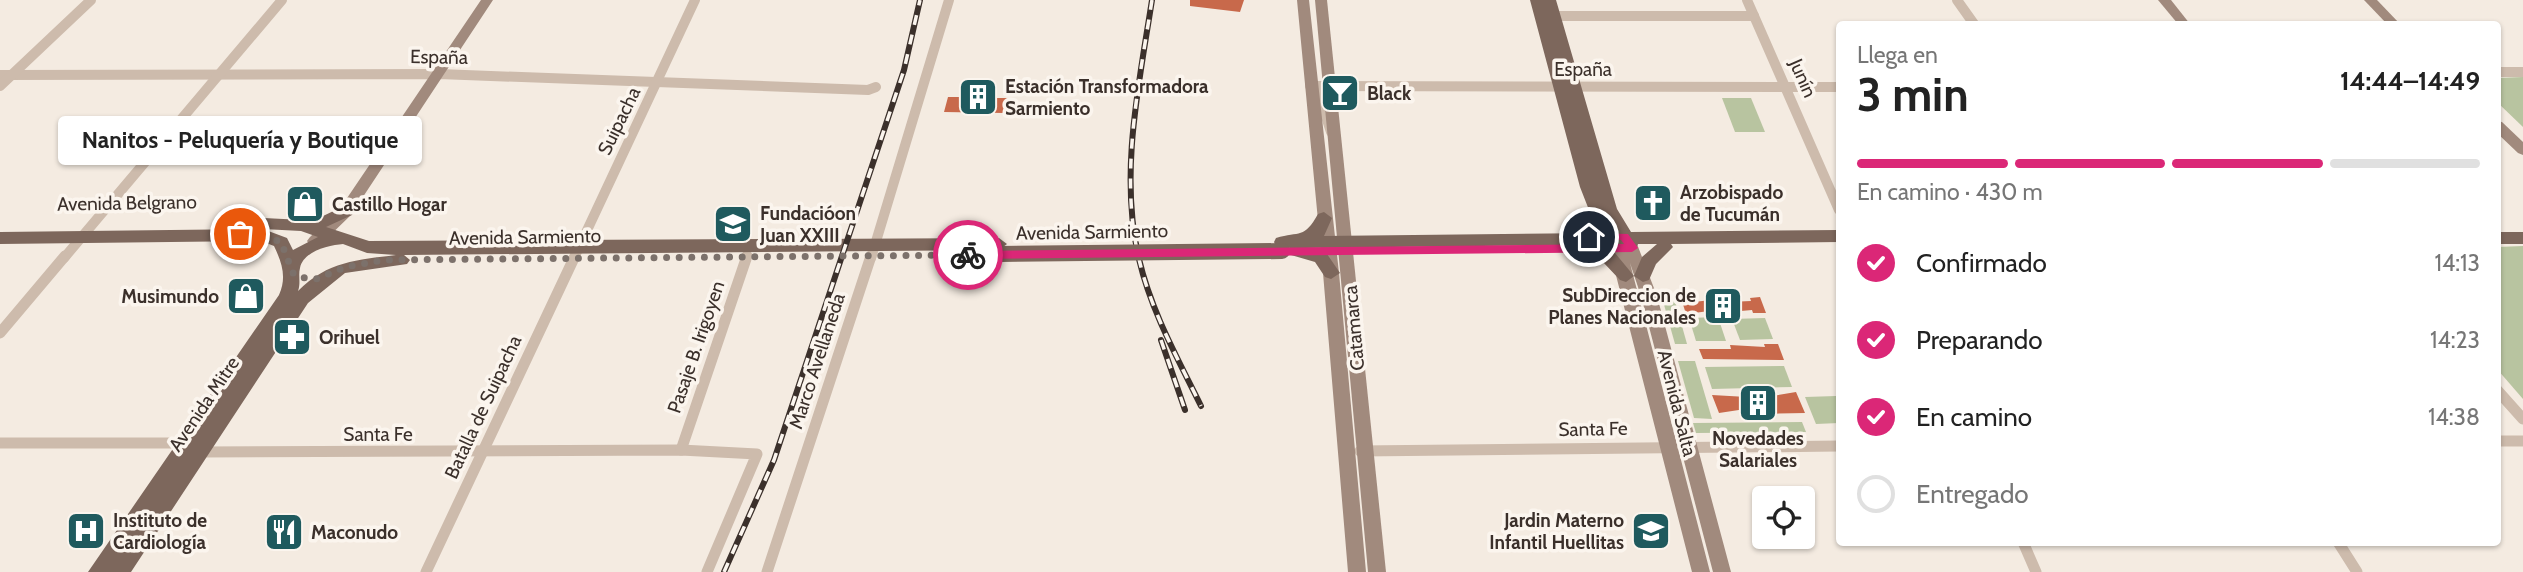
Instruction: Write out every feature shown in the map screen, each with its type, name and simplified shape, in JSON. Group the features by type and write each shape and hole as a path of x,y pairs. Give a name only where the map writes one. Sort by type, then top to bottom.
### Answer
{"main road":[{"path":"293,269 295,258 310,245 330,235 487,0"},
{"name":"Catamarca","path":"1303,0 1318,86 1335,139 1347,246 1357,572"},
{"name":"Catamarca","path":"1321,0 1318,86 1324,218 1355,451 1377,572"},
{"path":"1536,0 1567,86 1601,207 1620,242"},
{"path":"1549,0 1567,86"},
{"path":"2164,0 2182,21"},
{"path":"2370,0 2391,21"},
{"path":"2501,129 2523,150"},
{"path":"1601,207 1629,229 1658,242 1648,261 1635,276 1609,257 1572,243 1591,223 1601,207"},
{"path":"302,225 325,222 346,211"},
{"path":"1289,247 1314,236 1324,218"},
{"name":"Avenida Belgrano","path":"0,238 90,230 302,225 330,235"},
{"name":"Avenida Belgrano","path":"0,226 262,235 281,242 293,269"},
{"path":"2501,227 2523,226"},
{"name":"Avenida Sarmiento","path":"330,235 357,244 405,249 747,256 872,251"},
{"name":"Avenida Sarmiento","path":"1658,242 1836,236"},
{"path":"2501,238 2523,238"},
{"name":"Avenida Sarmiento","path":"293,269 306,279 383,260 575,252 1620,242 1836,246"},
{"name":"Avenida Salta","path":"1620,242 1635,276 1723,572"},
{"path":"342,270 356,255 357,244"},
{"path":"1289,247 1321,258 1331,273"},
{"name":"Avenida Mitre","path":"118,572 287,297 292,287 293,269"},
{"name":"Avenida Mitre","path":"99,572 302,298 314,286 342,270"},
{"name":"Avenida Salta","path":"1635,276 1668,445 1701,572"}],"street":[{"path":"0,86 91,0"},
{"path":"0,333 90,230 282,0"},
{"name":"Suipacha","path":"575,252 695,0"},
{"name":"Marco Avellaneda","path":"766,572 872,251 949,0"},
{"name":"Junín","path":"1747,0 1836,203"},
{"path":"1957,0 1971,21"},
{"path":"1554,16 1754,16"},
{"path":"2501,72 2523,72"},
{"name":"España","path":"0,75 439,74 868,90 876,88"},
{"name":"España","path":"1318,86 1836,87"},
{"name":"Batalla de Suipacha","path":"426,572 575,252"},
{"name":"Pasaje B. Irigoyen","path":"681,450 747,256"},
{"path":"2501,394 2523,419"},
{"path":"2501,441 2523,441"},
{"name":"Santa Fe","path":"0,443 481,452 681,450 757,454 707,572"},
{"name":"Santa Fe","path":"1355,451 1668,445 1836,446"},
{"path":"2025,546 2036,572"},
{"path":"2341,546 2357,572"}],"green space":[{"path":"2523,77 2523,127 2501,106 2501,78"},
{"path":"1722,98 1751,98 1765,132 1735,132"},
{"path":"2523,246 2523,399 2501,374 2501,247"},
{"path":"1663,301 1675,301 1687,344 1675,344"},
{"path":"1718,317 1726,341 1696,341 1689,318"},
{"path":"1765,318 1773,339 1740,340 1732,319"},
{"path":"1678,361 1695,361 1712,419 1694,418"},
{"path":"1784,366 1792,387 1712,389 1705,367"},
{"path":"1836,396 1836,423 1816,424 1805,397"},
{"path":"1802,422 1806,432 1696,433 1693,423"}],"building":[{"path":"1190,0 1244,0 1240,12 1190,6"},
{"name":"Estación Transformadora Sarmiento","path":"972,80 993,81 988,98 1008,98 1004,113 944,112 948,97 967,97"},
{"name":"SubDireccion de Planes Nacionales","path":"1760,297 1766,313 1753,313 1752,310 1718,313 1717,310 1686,314 1681,298 1692,298 1694,302 1727,298 1728,302 1751,301 1750,298"},
{"path":"1764,344 1778,344 1784,360 1703,359 1699,349 1731,349 1730,345 1765,347"},
{"name":"Novedades Salariales","path":"1796,392 1805,413 1759,414 1752,408 1719,413 1712,395 1747,397 1745,394 1764,393 1766,397"}],"railway":[{"path":"724,572 774,460 904,70 920,0"},
{"path":"1152,0 1133,130 1133,227 1139,259 1151,297 1201,406"},
{"path":"1161,340 1185,410"}],"way so far":[{"path":"240,234 262,235 281,242 293,273 306,279 316,279 346,267 383,260 968,255"}],"place":[{"name":"Black","path":"1340,93"},
{"name":"Estación Transformadora Sarmiento","path":"978,97"},
{"name":"Arzobispado de Tucumán","path":"1653,203"},
{"name":"Castillo Hogar","path":"305,204"},
{"name":"Fundacióon Juan XXIII","path":"733,224"},
{"name":"Nanitos - Peluquería y Boutique","path":"240,234"},
{"name":"Musimundo","path":"246,296"},
{"name":"SubDireccion de Planes Nacionales","path":"1723,306"},
{"name":"Orihuel","path":"292,337"},
{"name":"Novedades Salariales","path":"1758,403"},
{"name":"Instituto de Cardiología","path":"86,531"},
{"name":"Jardin Materno Infantil Huellitas","path":"1651,531"},
{"name":"Maconudo","path":"284,532"}],"route":[{"path":"968,255 1632,248 1624,236 1589,237"}]}
